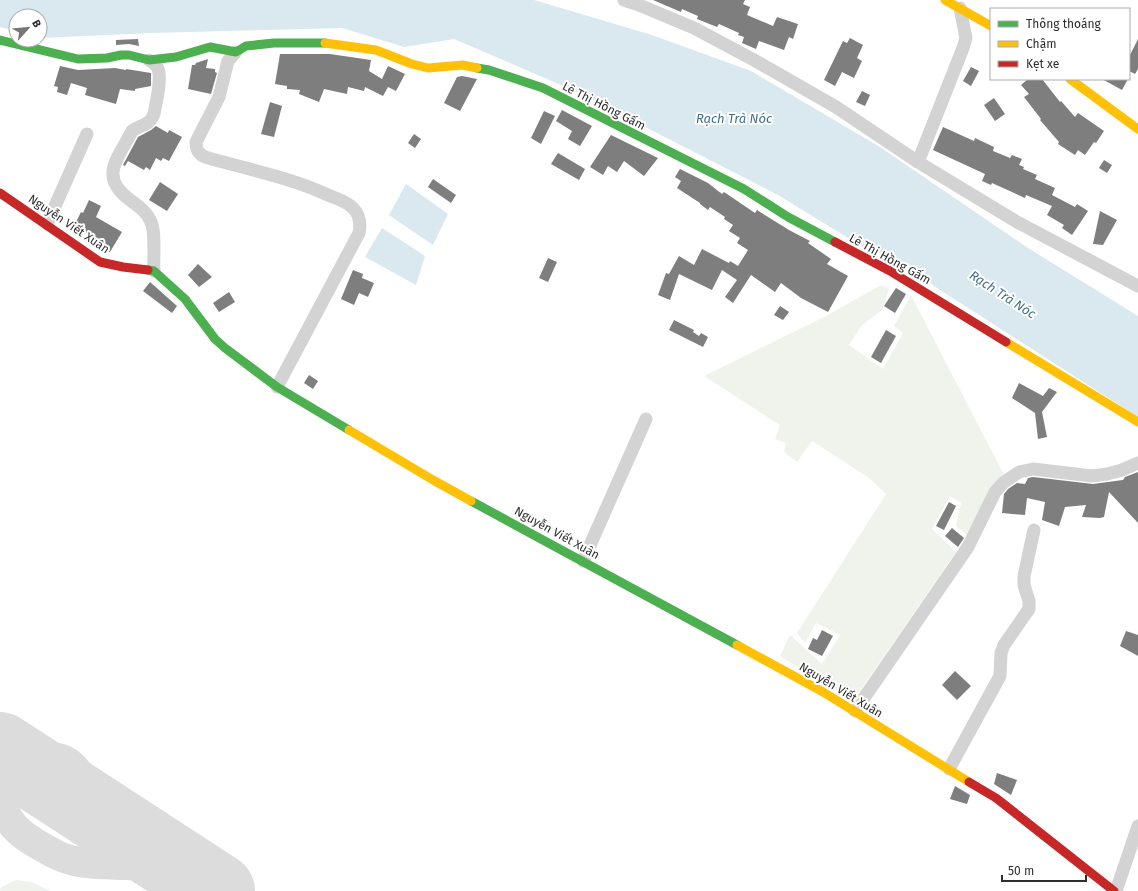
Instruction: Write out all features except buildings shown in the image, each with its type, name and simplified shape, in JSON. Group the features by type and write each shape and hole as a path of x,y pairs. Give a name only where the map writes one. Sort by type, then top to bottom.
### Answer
{"street":[{"path":"624,0 694,28 754,60 836,107 918,162 1017,222 1138,286"},
{"path":"945,0 990,25"},
{"path":"918,162 966,38 960,8"},
{"path":"0,40 78,59 135,55 153,62 158,69 159,82 152,119 144,126 136,128 132,131 118,158 112,175 114,183 119,191 146,213 152,223 154,271"},
{"name":"Lê Thị Hồng Gấm","path":"236,52 246,46 274,43 332,43 376,50 412,64 428,68 464,65 489,70 543,88 744,189 788,217 890,271 1138,422"},
{"path":"149,60 176,57 210,47 236,52"},
{"path":"236,52 228,61 218,97 196,142 196,148 199,153 205,157 290,180 313,188 354,208 361,224 358,233 277,387"},
{"path":"1071,80 1138,129"},
{"path":"47,224 87,134"},
{"name":"Nguyễn Viết Xuân","path":"0,193 100,262 154,271 185,299 215,338 225,348 277,387 433,480 823,692 855,711 996,798 1115,891"},
{"path":"583,561 646,419"},
{"path":"855,711 968,547 995,492 1003,483 1019,472 1029,469 1092,476 1122,470 1138,463"},
{"path":"949,769 1000,676 1001,653 1004,645 1029,610 1029,601 1024,585 1024,576 1034,530"},
{"path":"1115,891 1138,826"}],"shaded area":[{"path":"881,285 889,289 882,310 862,325 849,345 883,369 903,333 894,326 911,295 1004,475 981,506 969,536 956,526 961,503 950,496 932,529 956,552 853,701 780,656 790,635 822,664 840,635 816,623 805,643 797,633 886,494 869,478 812,441 797,462 784,452 786,443 775,439 780,425 704,376 826,316"},
{"path":"16,880 32,882 51,891 0,891 1,887"}],"water":[{"name":"Rạch Trà Nóc","path":"0,0 534,0 652,35 751,71 880,147 1028,248 1138,316 1138,417 934,286 907,263 863,247 778,195 575,91 454,39 404,47 342,28 151,33 48,38 48,8 8,8 8,29 0,27"},
{"path":"406,184 448,214 433,245 389,215"},
{"path":"382,228 425,256 416,285 365,257"}],"taxiway":[{"path":"124,830 107,815 93,797 77,770 69,763 58,758 38,759 24,764 13,773 6,786 4,806 12,824 22,834 40,846 63,858 85,863 151,867 179,875 214,889"}],"runway":[{"path":"0,750 217,891"}],"traffic: fast":[{"path":"0,40 78,59 107,58 129,55 149,60 176,57 210,47 236,52 246,46 274,43 325,43"},
{"path":"477,68 489,70 543,88 744,189 788,217 835,242"},
{"path":"148,270 154,271 185,299 215,339 225,348 277,387 349,430"},
{"path":"471,501 737,645"}],"traffic: slow":[{"path":"945,0 990,25"},
{"path":"325,43 376,50 412,64 428,68 463,65 477,68"},
{"path":"1071,80 1138,129"},
{"path":"1006,342 1138,422"},
{"path":"349,430 471,501"},
{"path":"737,645 823,692 969,782"}],"traffic: jam":[{"path":"0,193 100,262 148,270"},
{"path":"835,242 890,271 1006,342"},
{"path":"969,782 996,798 1114,891"}]}
